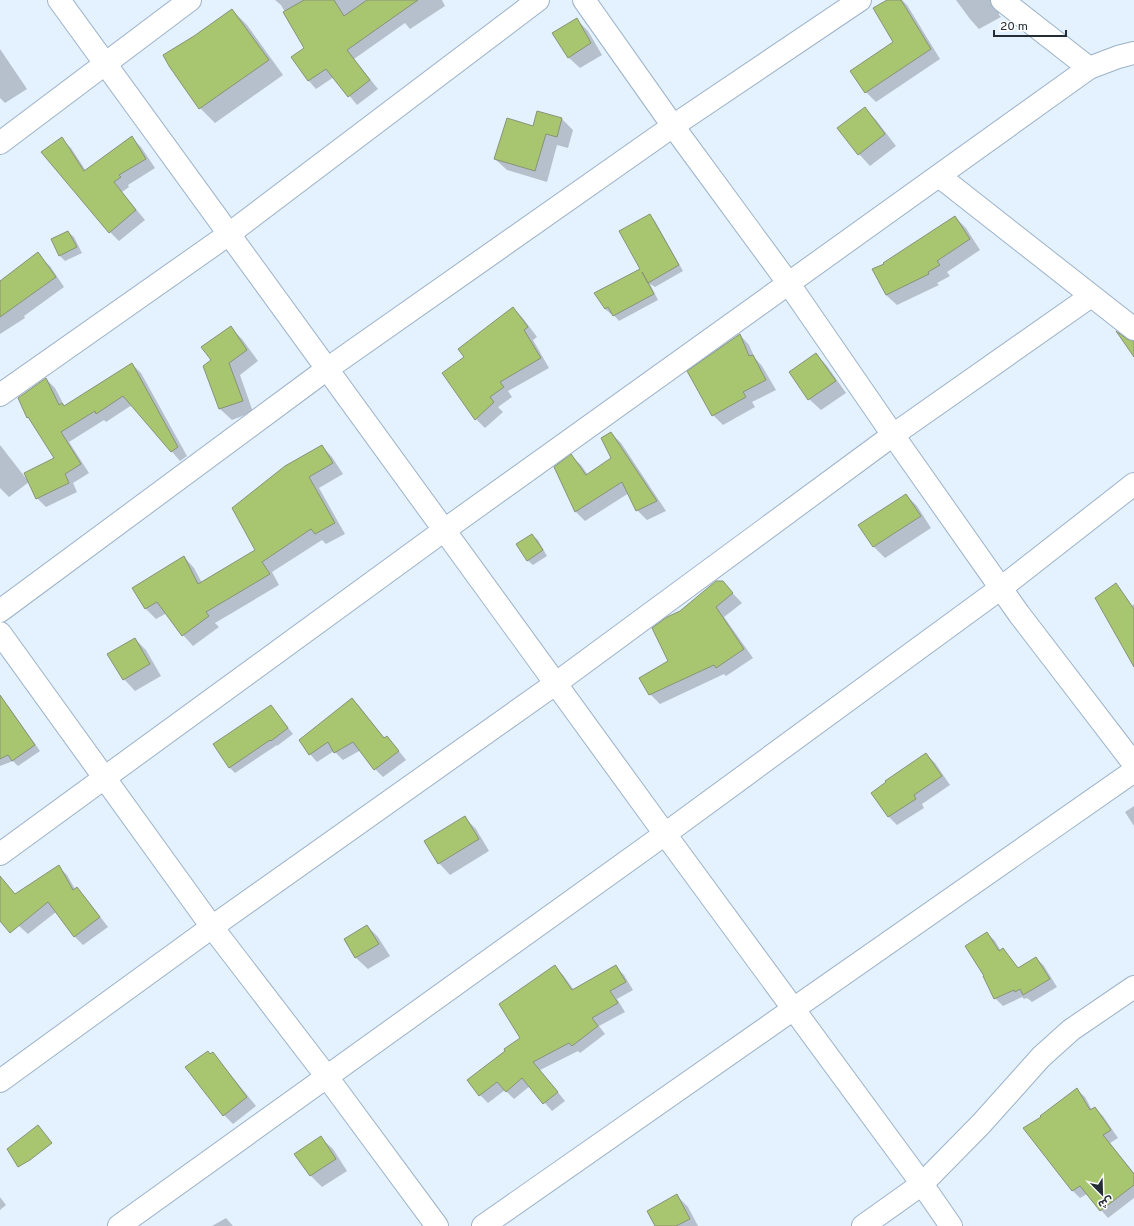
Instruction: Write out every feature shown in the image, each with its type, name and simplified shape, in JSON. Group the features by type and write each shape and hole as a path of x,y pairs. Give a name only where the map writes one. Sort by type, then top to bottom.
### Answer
{"street":[{"path":"59,0 555,684 794,1008 951,1226"},
{"path":"0,143 190,0"},
{"path":"0,395 229,234 538,0"},
{"path":"584,0 789,284 1001,588 1134,764"},
{"path":"0,611 327,369 674,126 860,0"},
{"path":"1002,0 1089,68"},
{"path":"0,854 444,530 1089,68 1118,56 1134,53"},
{"path":"939,176 1134,329"},
{"path":"0,1081 212,927 555,684 893,435 1091,296"},
{"path":"119,1226 665,834 1001,588 1134,484"},
{"path":"0,633 212,927 327,1077 437,1226"},
{"path":"483,1226 1134,771"},
{"path":"863,1226 922,1184 981,1124 1041,1057 1071,1030 1134,987"}],"building":[{"path":"304,0 334,0 344,16 367,0 418,0 347,50 370,80 348,97 326,69 308,81 291,57 304,48 283,12"},
{"path":"887,0 901,0 931,49 865,93 850,71 893,42 873,8"},
{"path":"232,9 269,60 199,109 163,55 194,36"},
{"path":"577,18 591,43 568,58 552,33"},
{"path":"865,107 885,134 858,155 837,128"},
{"path":"537,111 562,118 557,137 546,134 535,171 494,159 507,118 533,126"},
{"path":"132,136 146,159 119,175 121,177 114,182 136,210 109,233 41,152 62,137 84,171"},
{"path":"650,214 679,265 648,283 654,294 613,316 608,307 605,309 594,293 640,269 619,231"},
{"path":"955,216 970,239 937,261 940,265 928,272 929,274 886,295 872,269 884,264 883,263"},
{"path":"68,231 77,247 59,256 51,239"},
{"path":"38,252 56,277 0,317 0,281"},
{"path":"513,307 528,327 524,330 541,358 500,382 504,387 490,397 494,402 475,420 442,373 464,357 458,349"},
{"path":"231,326 247,350 229,363 243,401 219,409 203,366 211,360 201,347"},
{"path":"1116,331 1127,339 1134,341 1134,357"},
{"path":"740,334 749,356 753,355 766,380 743,392 746,397 712,416 687,371"},
{"path":"816,353 836,381 808,400 789,372"},
{"path":"132,363 178,447 171,452 123,396 96,414 95,411 61,432 81,464 65,474 69,483 36,499 24,473 54,458 28,417 27,418 18,398 46,378 59,405 62,403 64,406"},
{"path":"611,432 657,501 636,511 622,482 575,512 554,467 571,454 586,475 611,458 601,438"},
{"path":"322,445 333,463 309,477 335,523 315,534 311,529 262,562 270,574 206,612 209,616 182,636 157,602 145,609 132,588 184,556 198,584 255,550 232,508 285,466"},
{"path":"906,494 921,516 873,547 858,525"},
{"path":"532,534 543,550 527,561 516,544"},
{"path":"716,581 723,581 733,593 716,607 744,649 716,668 714,665 649,695 639,678 668,661 652,628 667,617 680,611"},
{"path":"1116,583 1134,609 1134,667 1095,598"},
{"path":"135,638 150,664 123,680 107,654"},
{"path":"0,695 35,745 12,761 8,755 0,759"},
{"path":"352,698 384,738 387,736 399,751 374,770 353,742 334,753 328,742 309,755 299,740"},
{"path":"271,705 288,728 271,741 270,740 229,768 213,744"},
{"path":"926,753 942,776 914,795 916,799 888,817 871,793 886,782 885,781"},
{"path":"465,816 479,839 438,864 424,841"},
{"path":"59,865 73,890 77,887 100,917 74,937 48,902 10,933 0,921 0,876 15,894"},
{"path":"367,925 379,944 355,958 344,939"},
{"path":"987,932 999,951 1003,948 1018,968 1036,957 1050,979 1023,995 1020,989 1015,992 1014,990 994,999 984,976 965,946"},
{"path":"555,965 572,990 616,965 626,982 610,991 618,1003 592,1018 598,1026 572,1046 569,1043 533,1062 558,1092 543,1104 522,1078 506,1092 497,1082 479,1096 467,1080 505,1051 504,1049 520,1038 499,1004"},
{"path":"208,1051 210,1054 213,1052 247,1097 223,1116 185,1067"},
{"path":"1077,1088 1090,1110 1095,1107 1111,1130 1103,1135 1134,1174 1134,1185 1100,1211 1080,1186 1072,1191 1023,1128 1041,1117 1040,1116"},
{"path":"38,1125 52,1143 30,1160 18,1167 7,1149"},
{"path":"321,1136 336,1159 310,1176 294,1154"},
{"path":"677,1194 690,1219 676,1226 655,1226 647,1211"}]}
